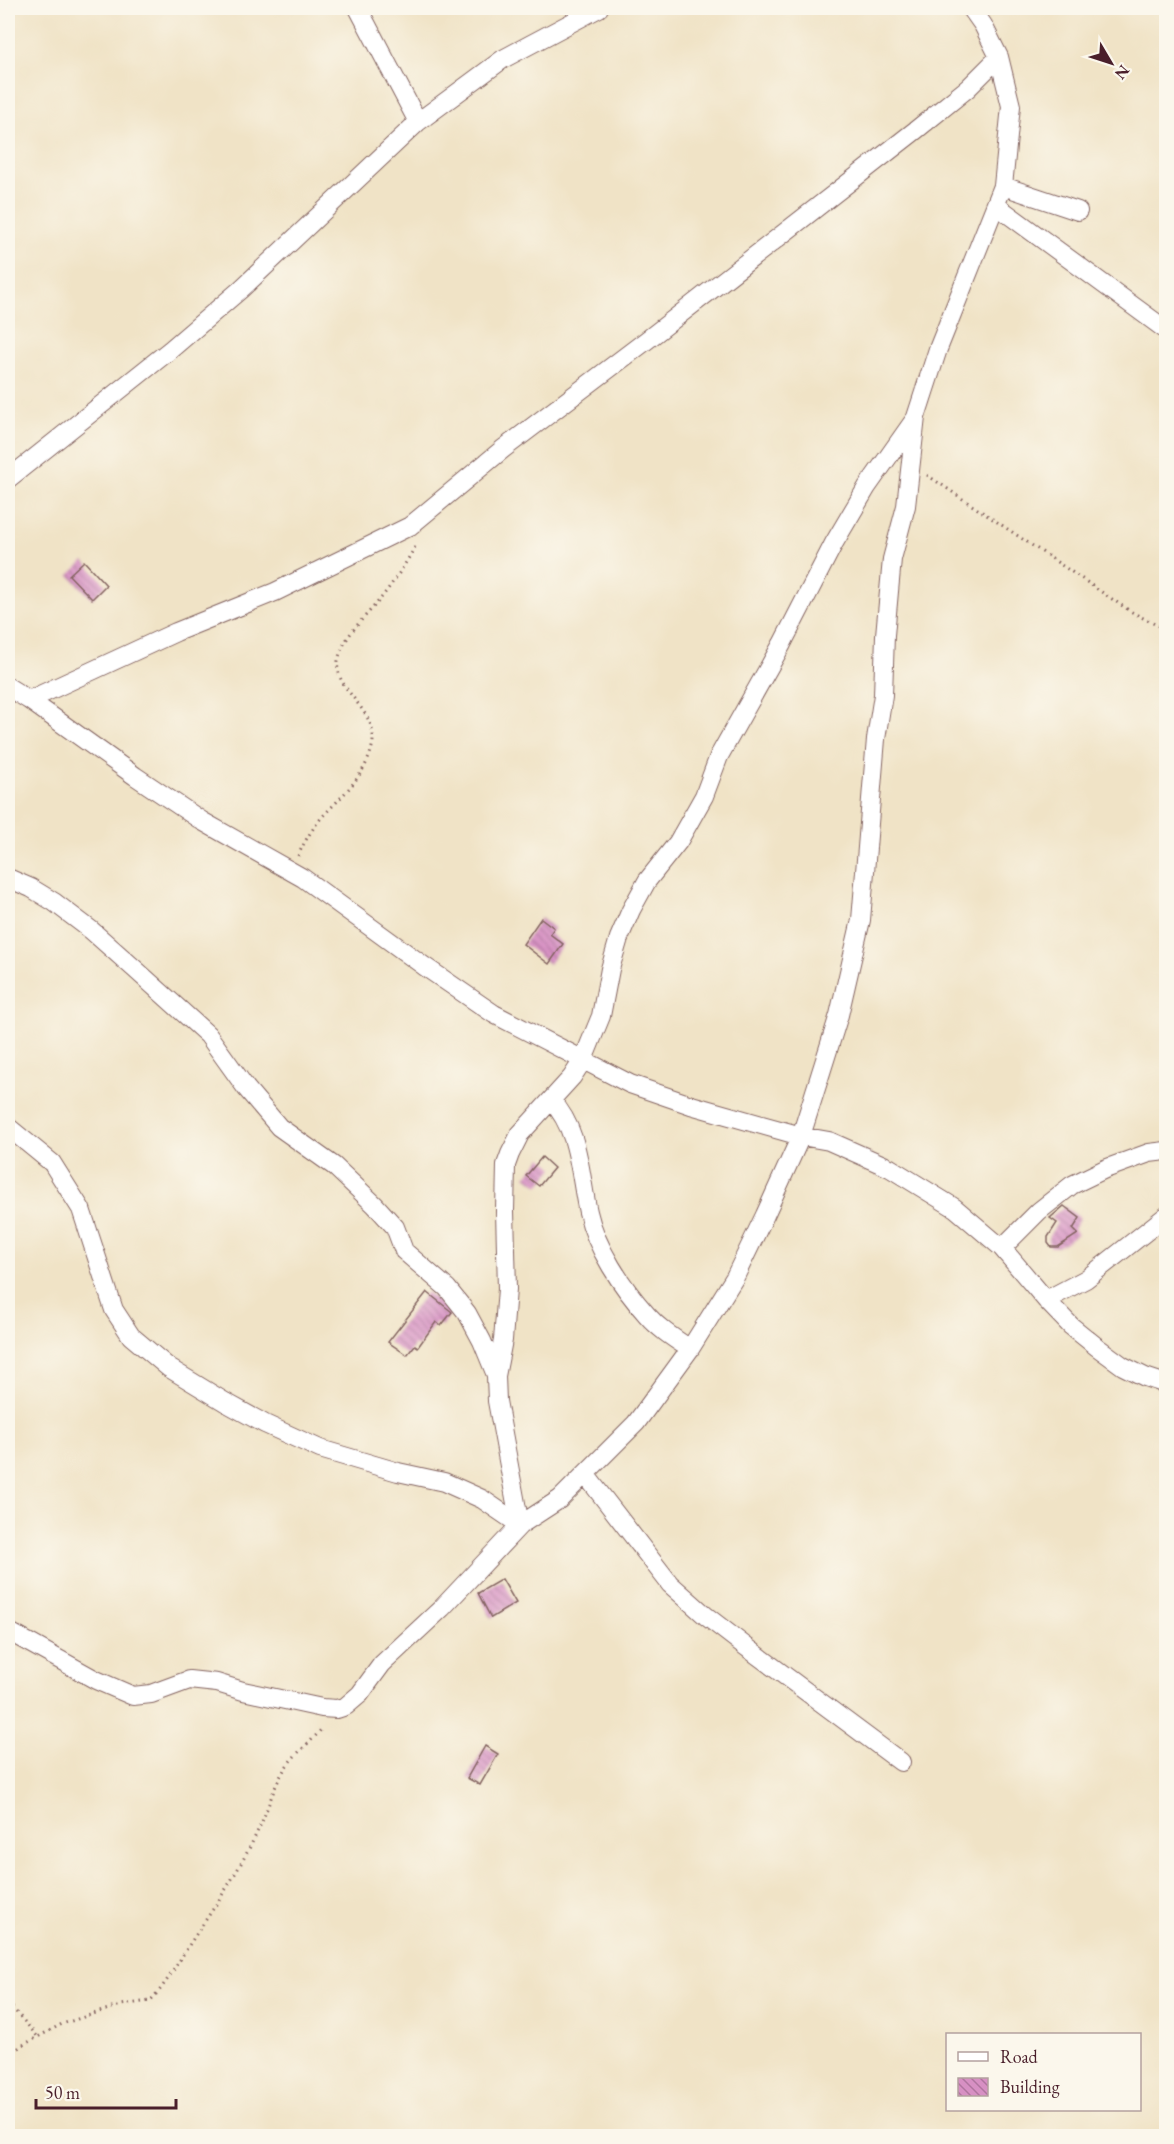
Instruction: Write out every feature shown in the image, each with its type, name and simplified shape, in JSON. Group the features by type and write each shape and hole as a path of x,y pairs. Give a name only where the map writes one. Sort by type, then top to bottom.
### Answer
{"street":[{"path":"358,8 418,122"},
{"path":"8,480 170,350 240,290 418,122 503,59 599,8"},
{"path":"8,1631 96,1680 133,1696 151,1694 189,1680 217,1683 322,1708 346,1706 382,1664 442,1608 520,1525 560,1499 636,1423 656,1399 690,1349 735,1277 801,1136 839,1015 861,920 876,739 883,695 885,635 892,559 906,506 916,417 938,349 997,206 1003,186 1011,106 999,57 971,8"},
{"path":"29,700 176,632 275,592 410,526 503,449 925,123 968,88 999,57"},
{"path":"1003,186 1078,211"},
{"path":"997,206 1167,330"},
{"path":"520,1525 496,1401 496,1376 503,1340 507,1290 505,1211 507,1165 510,1154 520,1134 572,1077 583,1060 601,1016 610,969 619,938 631,910 647,881 678,842 704,796 719,756 783,644 834,543 867,487 916,417"},
{"path":"8,687 202,821 303,878 494,1014 630,1084 691,1105 801,1136 830,1141 890,1168 955,1208 1002,1248 1071,1326 1123,1366 1145,1377 1167,1384"},
{"path":"8,878 31,888 71,914 136,969 208,1035 246,1088 279,1127 334,1166 375,1205 395,1227 404,1251 447,1288 466,1313 482,1341 496,1376"},
{"path":"551,1100 562,1111 569,1125 579,1156 588,1215 611,1265 647,1316 668,1335 690,1349"},
{"path":"8,1127 52,1163 81,1209 114,1310 131,1336 169,1368 255,1418 320,1449 398,1472 444,1482 482,1499 520,1525"},
{"path":"1002,1248 1039,1211 1072,1185 1105,1169 1149,1153 1167,1151"},
{"path":"1046,1300 1086,1279 1167,1216"},
{"path":"585,1474 669,1584 745,1646 901,1762"}],"path":[{"path":"911,464 1130,610 1167,630"},
{"path":"292,871 304,842 346,793 363,768 373,746 372,729 367,714 338,673 338,661 345,641 382,597 420,538"},
{"path":"8,2055 62,2024 121,2005 150,2001 215,1907 234,1875 260,1827 275,1786 286,1766 309,1744 337,1708"},
{"path":"8,2003 38,2037"}],"building":[{"path":"84,561 106,585 92,599 69,575"},
{"path":"541,918 554,928 550,934 563,944 549,964 523,944"},
{"path":"542,1157 554,1168 539,1186 526,1176"},
{"path":"1064,1206 1080,1218 1073,1229 1078,1234 1058,1247 1051,1247 1048,1237 1057,1223 1050,1218"},
{"path":"427,1292 452,1312 441,1326 436,1322 418,1347 415,1345 407,1355 388,1342"},
{"path":"502,1579 516,1603 491,1618 478,1593"},
{"path":"485,1746 498,1754 480,1785 467,1778"}]}
